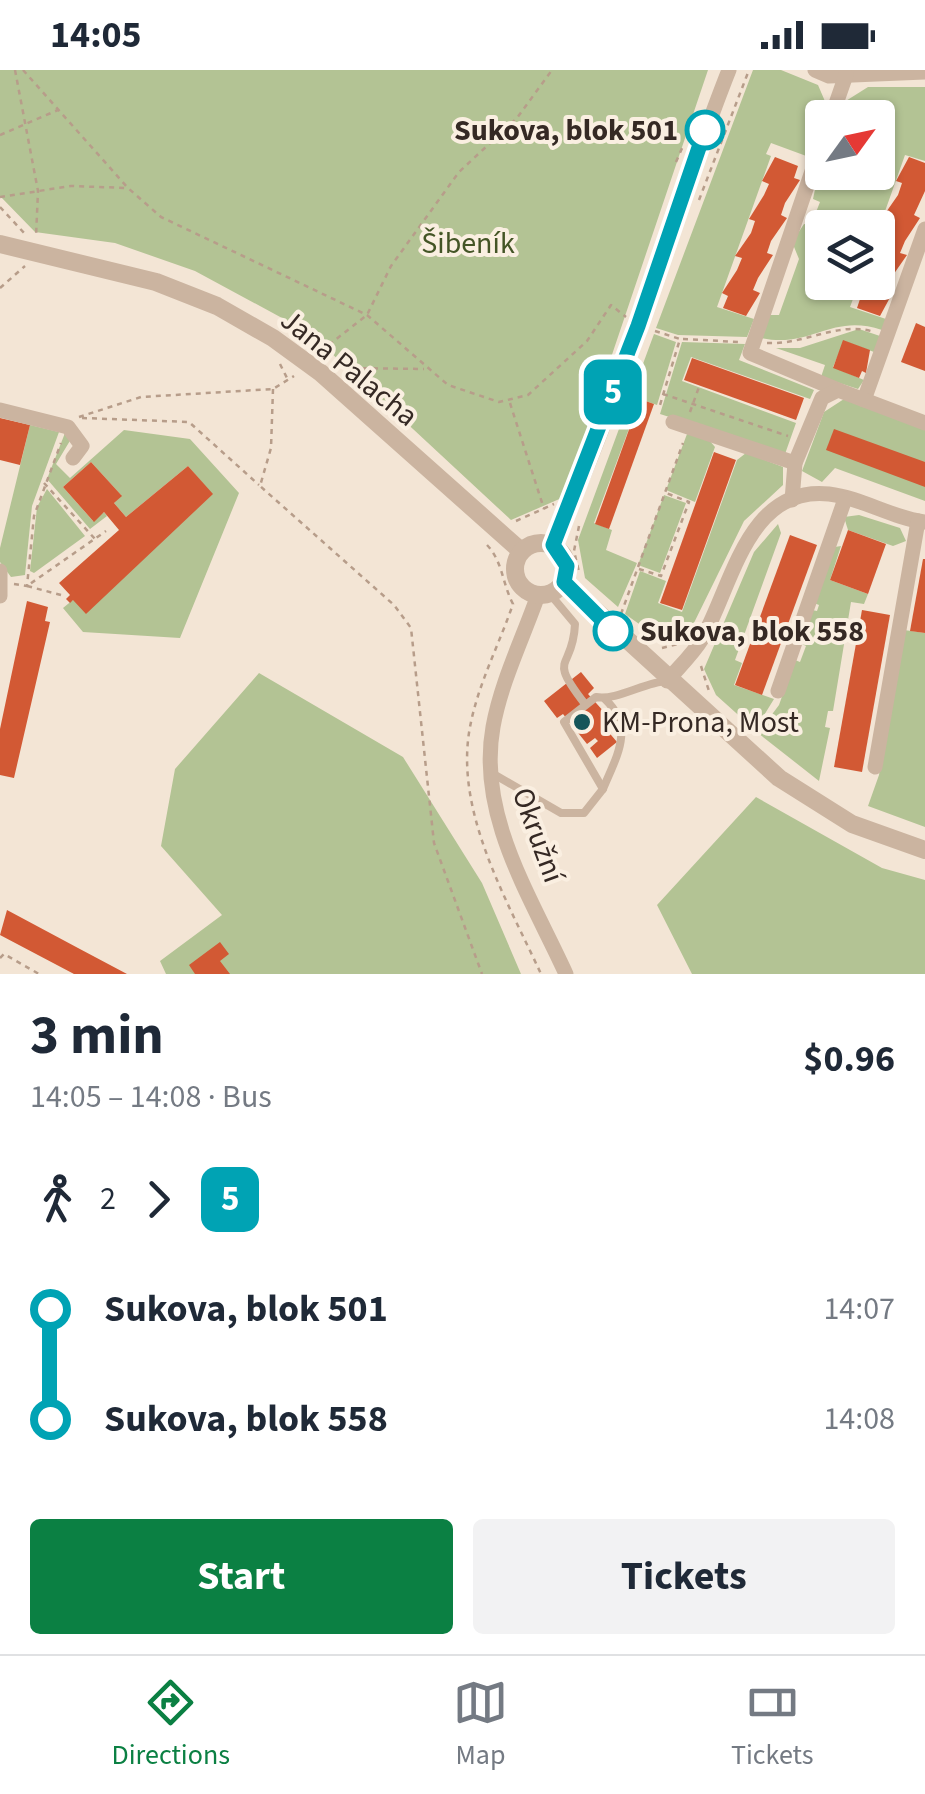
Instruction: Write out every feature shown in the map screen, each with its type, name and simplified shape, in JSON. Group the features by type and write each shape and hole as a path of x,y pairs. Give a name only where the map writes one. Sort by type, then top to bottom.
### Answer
{"street":[{"path":"553,545 638,326 692,164 729,70"},
{"path":"815,70 829,76 925,72"},
{"path":"837,100 846,75"},
{"path":"805,190 750,354 925,423"},
{"path":"864,400 925,229"},
{"name":"Jana Palacha","path":"0,244 156,282 231,314 321,373 521,551"},
{"path":"792,500 794,462 822,398 838,390"},
{"path":"0,410 68,427 82,446 73,458"},
{"path":"680,424 794,462"},
{"path":"667,680 701,641 747,538 765,517 792,500 827,494 922,522 875,766"},
{"path":"778,691 845,499"},
{"path":"551,590 567,566 553,545 536,543 521,551 514,566 517,582 551,590 667,680 803,796 852,824 925,850"},
{"name":"Okružní","path":"551,590 498,707 490,772 504,836 566,974"}],"lane":[{"path":"551,590 574,624 560,664 563,676 585,704"},
{"path":"602,789 564,722 596,697 605,698 648,682 667,680"},
{"path":"490,772 572,816 591,808 602,789 623,729 619,714 605,698"}],"path":[{"path":"0,207 35,239 38,191 14,70"},
{"path":"23,70 128,188 161,217 367,315 448,385 510,402 528,396 560,370 610,306 638,326"},
{"path":"367,315 391,266 459,172 516,118 552,70"},
{"path":"0,135 59,110"},
{"path":"0,197 104,184 128,188"},
{"path":"660,333 680,339 795,344 846,327 887,335"},
{"path":"660,405 680,339"},
{"path":"334,368 373,372 426,369"},
{"path":"298,374 273,388 142,397 75,418 190,422 394,605 411,628 434,843 482,974"},
{"path":"621,616 665,493 680,424 698,387"},
{"path":"260,486 271,448 273,388"},
{"path":"663,394 804,442"},
{"path":"510,402 544,509"},
{"path":"27,586 43,482 68,427"},
{"path":"43,482 95,538"},
{"path":"638,568 661,576 688,502 665,493"},
{"path":"496,530 486,544 500,558 504,587 512,604 502,636"},
{"path":"27,586 106,531"},
{"path":"1,584 60,595"},
{"path":"0,958 4,954 39,974"}],"green space":[{"name":"Šibeník","path":"0,70 708,70 564,497 511,520 329,351 282,318 195,271 115,243 35,232 0,196"},
{"path":"753,70 781,70 818,85 824,100 805,100 805,156 771,143 766,154 771,156 717,307 754,319 747,337 678,335 656,328"},
{"path":"868,87 925,87 925,161 905,155 895,183 895,100 847,100"},
{"path":"815,190 893,190 885,210 817,210 820,202 813,199"},
{"path":"804,224 805,300 853,300 850,307 886,319 882,330 848,325 792,339 757,337 769,315 779,315 799,259 792,242"},
{"path":"859,329 880,336 874,352 844,341 833,367 864,380 858,389 821,377 825,365 776,348 800,348"},
{"path":"654,334 676,342 657,405 640,399 594,523 612,530 606,550 637,563 618,607 585,578 578,540"},
{"path":"682,342 745,344 739,360 814,390 810,399 691,357 682,381 796,423 785,454 660,414"},
{"path":"844,399 925,426 925,501 835,468 822,482 802,471 824,412"},
{"path":"30,425 59,432 32,506 25,575 11,577 0,562 0,548"},
{"path":"124,430 190,439 239,493 180,638 83,632 63,608 74,599 86,613 212,494 188,466 126,517 114,503 121,495 91,462 63,487 93,521 104,512 107,516 90,529 47,479 65,433 71,439 56,464 70,478"},
{"path":"687,434 709,440 715,447 695,502 666,490"},
{"path":"746,453 783,467 783,485 744,521 689,633 666,643 625,614 640,571 666,581 658,603 682,612 737,460"},
{"path":"47,489 85,536 34,573 30,571 37,507"},
{"path":"664,495 686,503 660,573 638,565"},
{"path":"859,515 900,528 906,541 893,546 848,530 844,517"},
{"path":"778,524 781,533 735,660 742,663 734,685 774,699 755,730 716,695 704,669 754,552"},
{"path":"841,546 830,580 868,594 864,604 851,602 833,711 828,711 825,727 830,728 819,781 758,733 779,705 795,660 800,662 806,646 800,643 812,610 817,611 819,605 814,603 835,547"},
{"path":"904,630 925,633 925,827 868,806 879,775"},
{"path":"259,673 403,757 482,883 521,974 166,974 160,961 222,915 161,846 175,769"},
{"path":"756,797 882,868 925,880 925,974 692,974 657,905"}],"building":[{"path":"775,157 798,166 794,178 800,180 785,203 781,215 787,218 771,241 767,253 773,255 758,278 753,290 760,293 746,316 723,308 728,296 722,293 742,258 735,256 751,233 755,221 749,219 769,184 762,181"},
{"path":"909,157 925,163 925,191 914,215 920,218 905,241 900,253 907,255 895,272 895,210 888,210 902,183 896,181"},
{"path":"860,300 889,300 880,316 857,308"},
{"path":"916,323 925,327 925,371 901,362"},
{"path":"843,340 870,350 866,373 862,371 859,378 833,368"},
{"path":"692,358 804,398 796,420 684,380"},
{"path":"640,399 654,404 609,529 595,524"},
{"path":"0,418 30,425 20,465 0,460"},
{"path":"834,429 925,462 925,487 826,450"},
{"path":"714,452 736,460 682,610 660,603"},
{"path":"91,462 122,496 114,503 126,517 188,466 213,494 86,614 73,600 70,603 66,599 70,595 59,583 119,530 104,512 94,522 63,487"},
{"path":"848,530 886,544 868,594 830,580"},
{"path":"790,535 817,545 762,695 735,685"},
{"path":"925,559 925,633 910,631"},
{"path":"27,601 48,607 45,621 50,622 14,778 0,775 0,729"},
{"path":"862,610 890,615 862,772 834,767"},
{"path":"581,672 594,688 588,694 614,723 606,729 617,742 597,758 590,748 598,741 595,738 587,744 563,714 557,718 544,701"},
{"path":"7,910 127,974 74,974 0,935"},
{"path":"220,942 229,954 220,961 230,974 195,974 189,965"}],"bus line":[{"name":"5","path":"613,631 564,582 567,566 560,550 553,545 638,326 705,130"}],"place":[{"name":"Sukova, blok 501","path":"705,130"},
{"name":"Sukova, blok 558","path":"613,631"},
{"name":"KM-Prona, Most","path":"582,722"}]}
